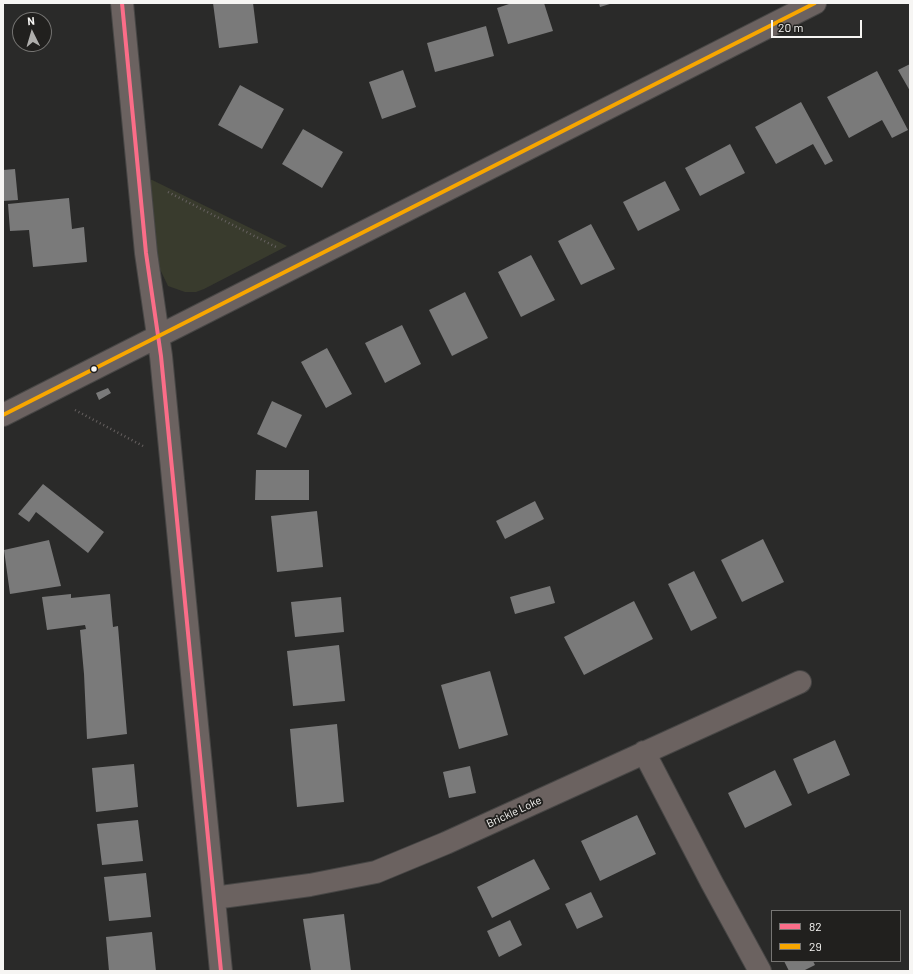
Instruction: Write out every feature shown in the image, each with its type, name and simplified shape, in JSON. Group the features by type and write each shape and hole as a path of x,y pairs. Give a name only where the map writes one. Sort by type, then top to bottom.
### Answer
{"street":[{"path":"122,3 146,253 161,356 221,971"},
{"path":"3,415 815,3"},
{"name":"Brickle Loke","path":"214,898 310,885 376,872 446,843 800,682"},
{"path":"644,752 712,883 760,971"}],"path":[{"path":"139,177 305,261"},
{"path":"44,394 171,461"}],"green space":[{"path":"146,177 287,246 196,292 185,292 168,286 159,267"}],"building":[{"path":"213,3 253,3 258,43 219,48"},
{"path":"512,3 544,3 553,31 508,44 497,8"},
{"path":"599,3 613,3 600,7"},
{"path":"486,26 494,56 435,72 427,43"},
{"path":"910,64 910,91 898,70"},
{"path":"403,70 416,107 382,119 369,82"},
{"path":"877,71 908,130 892,138 882,120 849,138 827,97"},
{"path":"240,85 284,109 262,149 218,125"},
{"path":"801,102 833,161 825,165 813,144 776,164 755,127"},
{"path":"303,129 343,152 322,188 282,164"},
{"path":"730,144 745,173 700,196 685,168"},
{"path":"15,169 18,200 3,201 3,170"},
{"path":"665,181 680,210 638,231 623,202"},
{"path":"69,198 72,229 84,227 87,262 33,267 29,230 10,231 8,204"},
{"path":"591,224 615,269 581,285 558,241"},
{"path":"531,255 555,300 521,317 498,272"},
{"path":"465,292 488,338 452,356 429,310"},
{"path":"402,325 421,364 385,383 365,343"},
{"path":"327,348 352,394 326,408 301,362"},
{"path":"108,388 111,393 99,400 96,393"},
{"path":"272,401 302,415 286,448 257,434"},
{"path":"256,470 309,470 309,500 255,500"},
{"path":"43,484 104,532 88,553 36,512 29,522 18,514"},
{"path":"535,501 544,519 505,539 496,521"},
{"path":"317,511 323,567 277,572 271,516"},
{"path":"763,539 784,582 742,602 721,560"},
{"path":"49,540 61,586 10,594 4,550"},
{"path":"694,571 717,618 691,631 668,584"},
{"path":"550,586 555,603 515,614 510,597"},
{"path":"71,594 71,598 110,594 113,627 118,626 127,734 87,739 80,630 86,629 85,625 47,630 42,597"},
{"path":"341,597 344,632 295,637 291,602"},
{"path":"634,601 653,639 584,675 564,637"},
{"path":"339,645 345,701 293,706 287,651"},
{"path":"490,671 508,735 459,749 441,685"},
{"path":"337,724 344,802 297,807 290,729"},
{"path":"835,740 850,775 808,794 793,759"},
{"path":"134,764 138,807 96,812 92,768"},
{"path":"470,766 476,793 449,798 443,772"},
{"path":"775,770 792,805 745,828 728,793"},
{"path":"637,815 656,854 600,881 581,841"},
{"path":"138,820 143,861 102,865 97,824"},
{"path":"534,859 550,889 492,918 477,887"},
{"path":"146,873 151,917 109,921 104,877"},
{"path":"591,892 603,917 577,929 565,904"},
{"path":"344,914 351,971 311,971 303,919"},
{"path":"510,920 522,945 499,957 487,931"},
{"path":"152,932 156,971 109,971 106,937"},
{"path":"784,962 814,962 815,965 803,971 789,971"}],"transit line":[{"name":"82","path":"122,3 146,253 161,356 221,971"},
{"name":"29","path":"3,415 815,3"}]}
